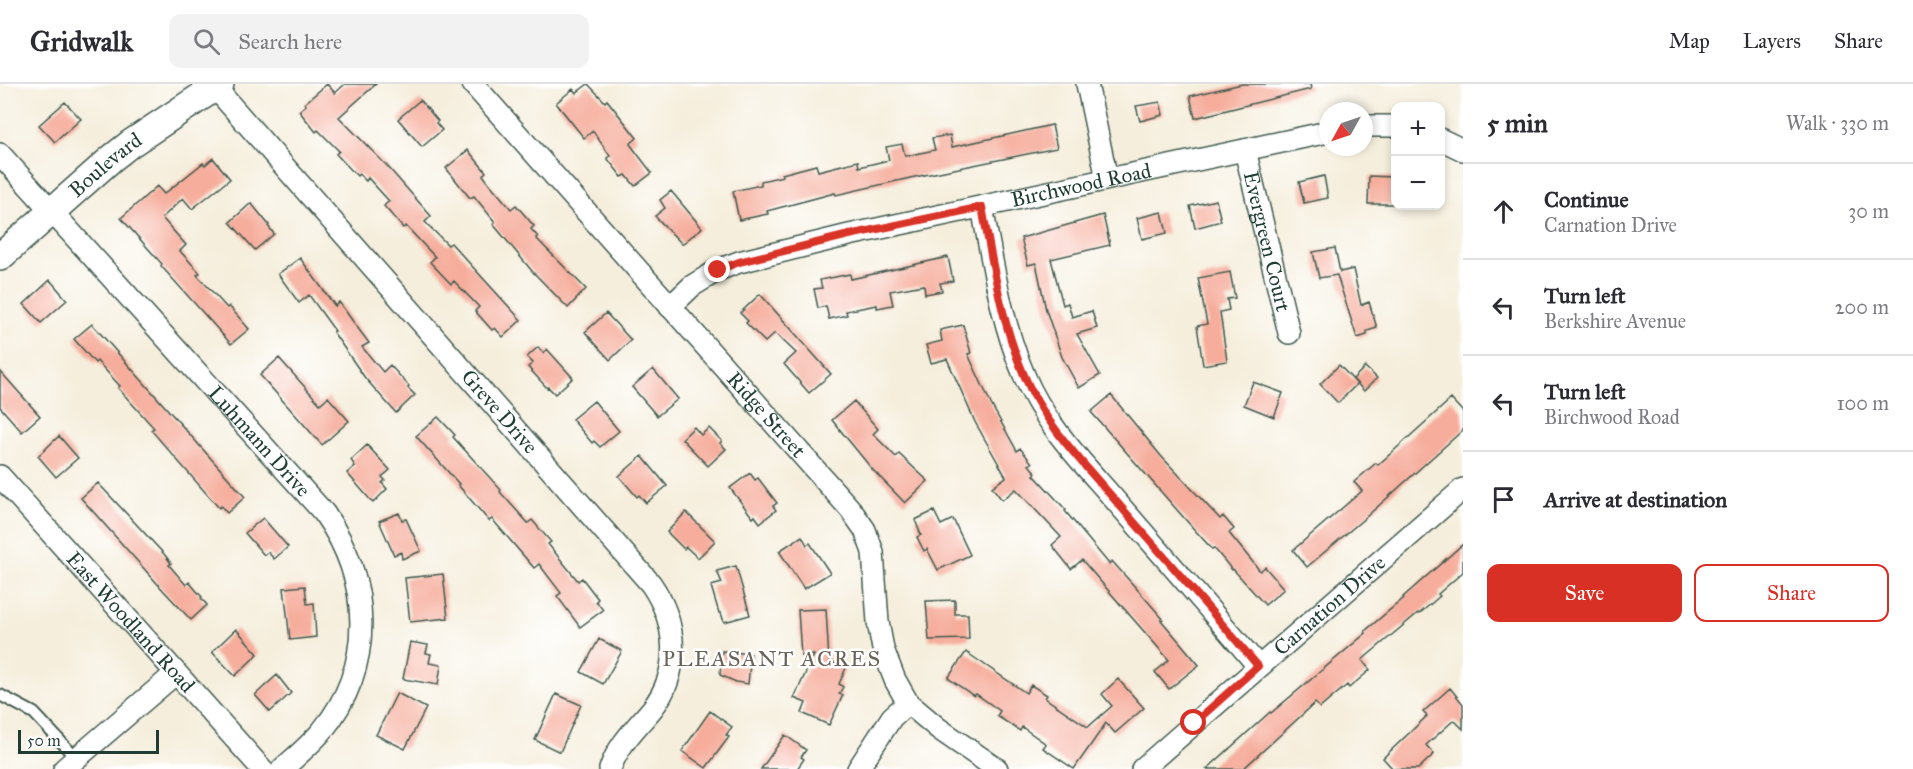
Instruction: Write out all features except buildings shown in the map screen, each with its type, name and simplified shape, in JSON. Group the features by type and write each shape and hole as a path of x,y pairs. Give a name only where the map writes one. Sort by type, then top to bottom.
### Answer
{"street":[{"name":"Ridge Street","path":"473,84 851,510 865,530 873,552 878,622 883,649 895,680 908,703 939,729 997,769"},
{"path":"1087,84 1107,179"},
{"name":"Boulevard","path":"0,257 130,144 215,85"},
{"name":"Greve Drive","path":"215,85 651,584 662,600 669,618 673,640 672,661 667,682 654,706 619,749 610,769"},
{"path":"1373,126 1391,126"},
{"name":"Birchwood Road","path":"670,307 692,286 718,270 739,262 849,235 1319,134"},
{"path":"1445,141 1463,150"},
{"name":"Evergreen Court","path":"1245,150 1289,333"},
{"name":"Luhmann Drive","path":"0,154 324,513 337,531 349,557 361,604 361,626 356,662 342,699 329,722 314,740 282,769"},
{"path":"982,207 1000,300 1011,340 1024,377 1049,421 1085,466 1258,666"},
{"name":"East Woodland Road","path":"0,476 262,769"},
{"name":"Carnation Drive","path":"1142,769 1463,489"},
{"path":"70,764 176,673"},
{"path":"858,769 892,717 908,703"}],"lane":[{"path":"0,695 34,713 70,764"}],"district":[{"name":"PLEASANT ACRES","path":"772,658"}],"route":[{"path":"718,270 739,262 849,235 982,207 1000,300 1011,340 1024,377 1049,421 1085,466 1258,666 1194,723"}]}
